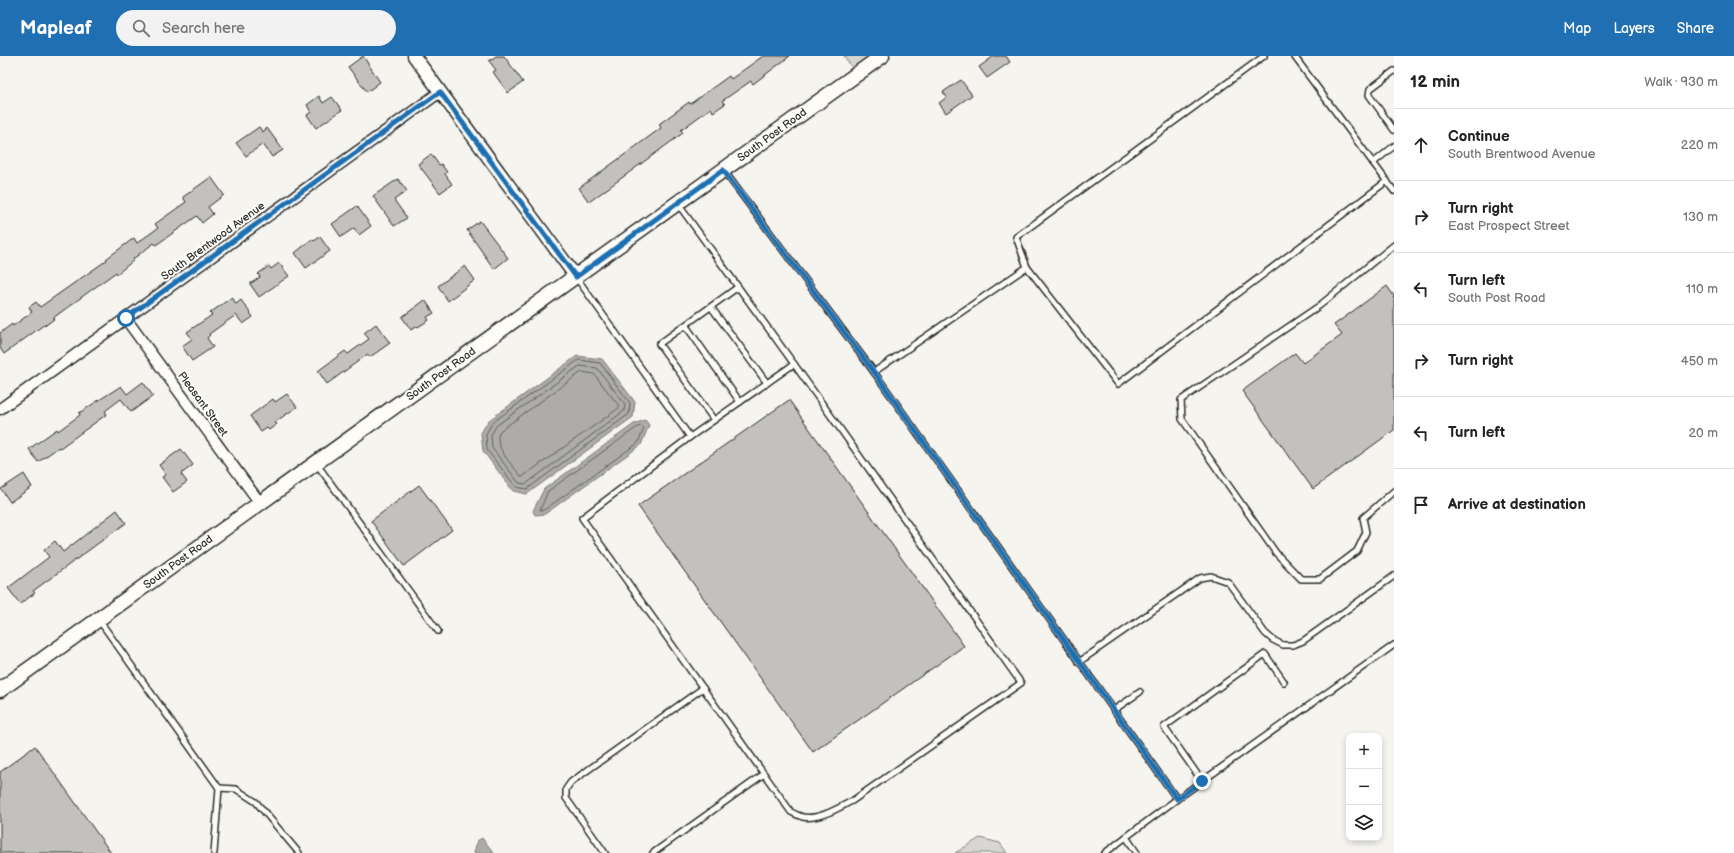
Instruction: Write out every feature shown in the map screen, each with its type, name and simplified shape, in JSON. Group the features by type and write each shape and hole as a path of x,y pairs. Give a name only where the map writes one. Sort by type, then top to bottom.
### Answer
{"main road":[{"name":"South Post Road","path":"0,690 882,56"}],"street":[{"path":"414,56 576,277"},
{"name":"South Brentwood Avenue","path":"0,409 440,92"},
{"name":"Pleasant Street","path":"126,318 260,503"}],"lane":[{"path":"1264,56 1016,237 1027,267 1118,384 1387,181"},
{"path":"1294,56 1394,191"},
{"path":"1393,127 1369,95 1370,89 1394,71"},
{"path":"1373,163 1394,146"},
{"path":"723,170 874,372 1177,799"},
{"path":"677,203 794,364 1021,682 852,801 832,811 816,816 804,817 791,812 582,518 690,437 794,364"},
{"path":"1394,245 1319,306 1181,400 1182,419 1276,553 1301,579 1320,579 1357,551 1366,532 1363,518 1394,491"},
{"path":"874,372 1027,267"},
{"path":"576,277 690,437"},
{"path":"714,420 659,344 686,326 738,287"},
{"path":"711,307 766,383"},
{"path":"686,326 740,402"},
{"path":"316,463 438,631"},
{"path":"1080,662 1200,578 1211,576 1228,582 1265,633 1273,640 1283,644 1293,645 1303,642 1394,576"},
{"path":"98,619 219,788 214,853"},
{"path":"1105,853 1202,781 1394,645"},
{"path":"1202,781 1164,727 1265,654 1284,682"},
{"path":"605,853 566,798 566,789 570,782 703,688"},
{"path":"1114,710 1140,692"},
{"path":"653,853 764,774"},
{"path":"219,788 236,788 256,802 299,853"},
{"path":"1126,837 1138,853"}],"shaded area":[{"path":"844,56 871,56 853,69"},
{"path":"980,838 1000,843 1007,853 955,853"}],"water":[{"path":"577,356 602,359 635,402 633,417 527,494 513,491 483,451 481,433 488,421"},
{"path":"645,420 649,425 641,445 545,514 535,515 533,511 544,489 634,424"},
{"path":"482,838 494,853 474,853 477,841"}],"building":[{"path":"363,56 380,82 367,92 348,67"},
{"path":"496,56 504,56 523,82 508,93 493,72 496,70 489,61"},
{"path":"763,56 790,56 753,84 751,81 722,101 725,104 713,112 711,108 681,130 683,133 589,202 579,188 661,128 659,124 689,102 690,104 729,76 731,79"},
{"path":"994,56 1006,56 1010,62 987,78 979,67"},
{"path":"961,80 972,95 946,113 939,103 947,97 943,92"},
{"path":"319,96 323,103 332,97 342,110 316,128 307,115 311,112 307,105"},
{"path":"259,127 263,132 267,128 283,150 272,157 263,144 246,156 236,143"},
{"path":"431,154 439,165 441,164 447,172 445,174 452,184 440,193 418,164"},
{"path":"211,177 224,195 208,207 213,214 202,223 197,216 156,245 154,243 133,259 134,260 117,274 116,272 53,318 54,319 46,325 45,324 4,354 0,348 0,333 12,324 13,326 32,312 29,307 36,302 40,307 107,260 106,259 134,238 137,243 158,228 155,224 186,202 183,197"},
{"path":"398,179 407,191 394,200 407,218 394,226 373,196"},
{"path":"357,206 371,226 359,235 354,228 341,237 332,224"},
{"path":"480,221 508,258 494,269 467,230"},
{"path":"320,237 330,251 306,268 295,253 312,239 314,241"},
{"path":"279,263 289,276 259,297 250,284 260,277 258,274 269,266 271,269"},
{"path":"465,266 475,280 448,301 438,286"},
{"path":"1387,286 1394,296 1394,430 1313,489 1242,391 1295,353 1303,363 1342,335 1334,325"},
{"path":"232,297 236,304 241,300 253,317 243,324 236,315 209,334 210,335 207,338 213,347 192,361 182,346 192,339 187,332 212,315 210,313"},
{"path":"425,300 434,313 427,317 429,320 411,330 402,317"},
{"path":"376,324 390,343 370,357 368,354 327,384 318,371 345,351 348,354 369,339 364,333"},
{"path":"143,382 153,396 131,412 121,399 105,411 107,414 38,462 29,449 57,429 58,431 80,415 79,413 121,386 127,394"},
{"path":"287,394 297,407 275,422 277,424 269,430 267,428 261,432 250,416 273,399 275,402"},
{"path":"789,400 964,646 813,752 638,506"},
{"path":"181,449 193,465 181,474 187,482 173,492 162,477 166,475 159,465"},
{"path":"24,474 32,487 10,502 1,489"},
{"path":"419,485 452,530 404,566 371,521"},
{"path":"117,510 126,523 33,591 35,593 20,604 8,588 49,557 44,550 55,541 63,552"},
{"path":"35,746 111,853 0,853 0,772"}],"route":[{"path":"126,318 440,92 576,277 723,170 874,372 1177,799 1202,781"}]}
